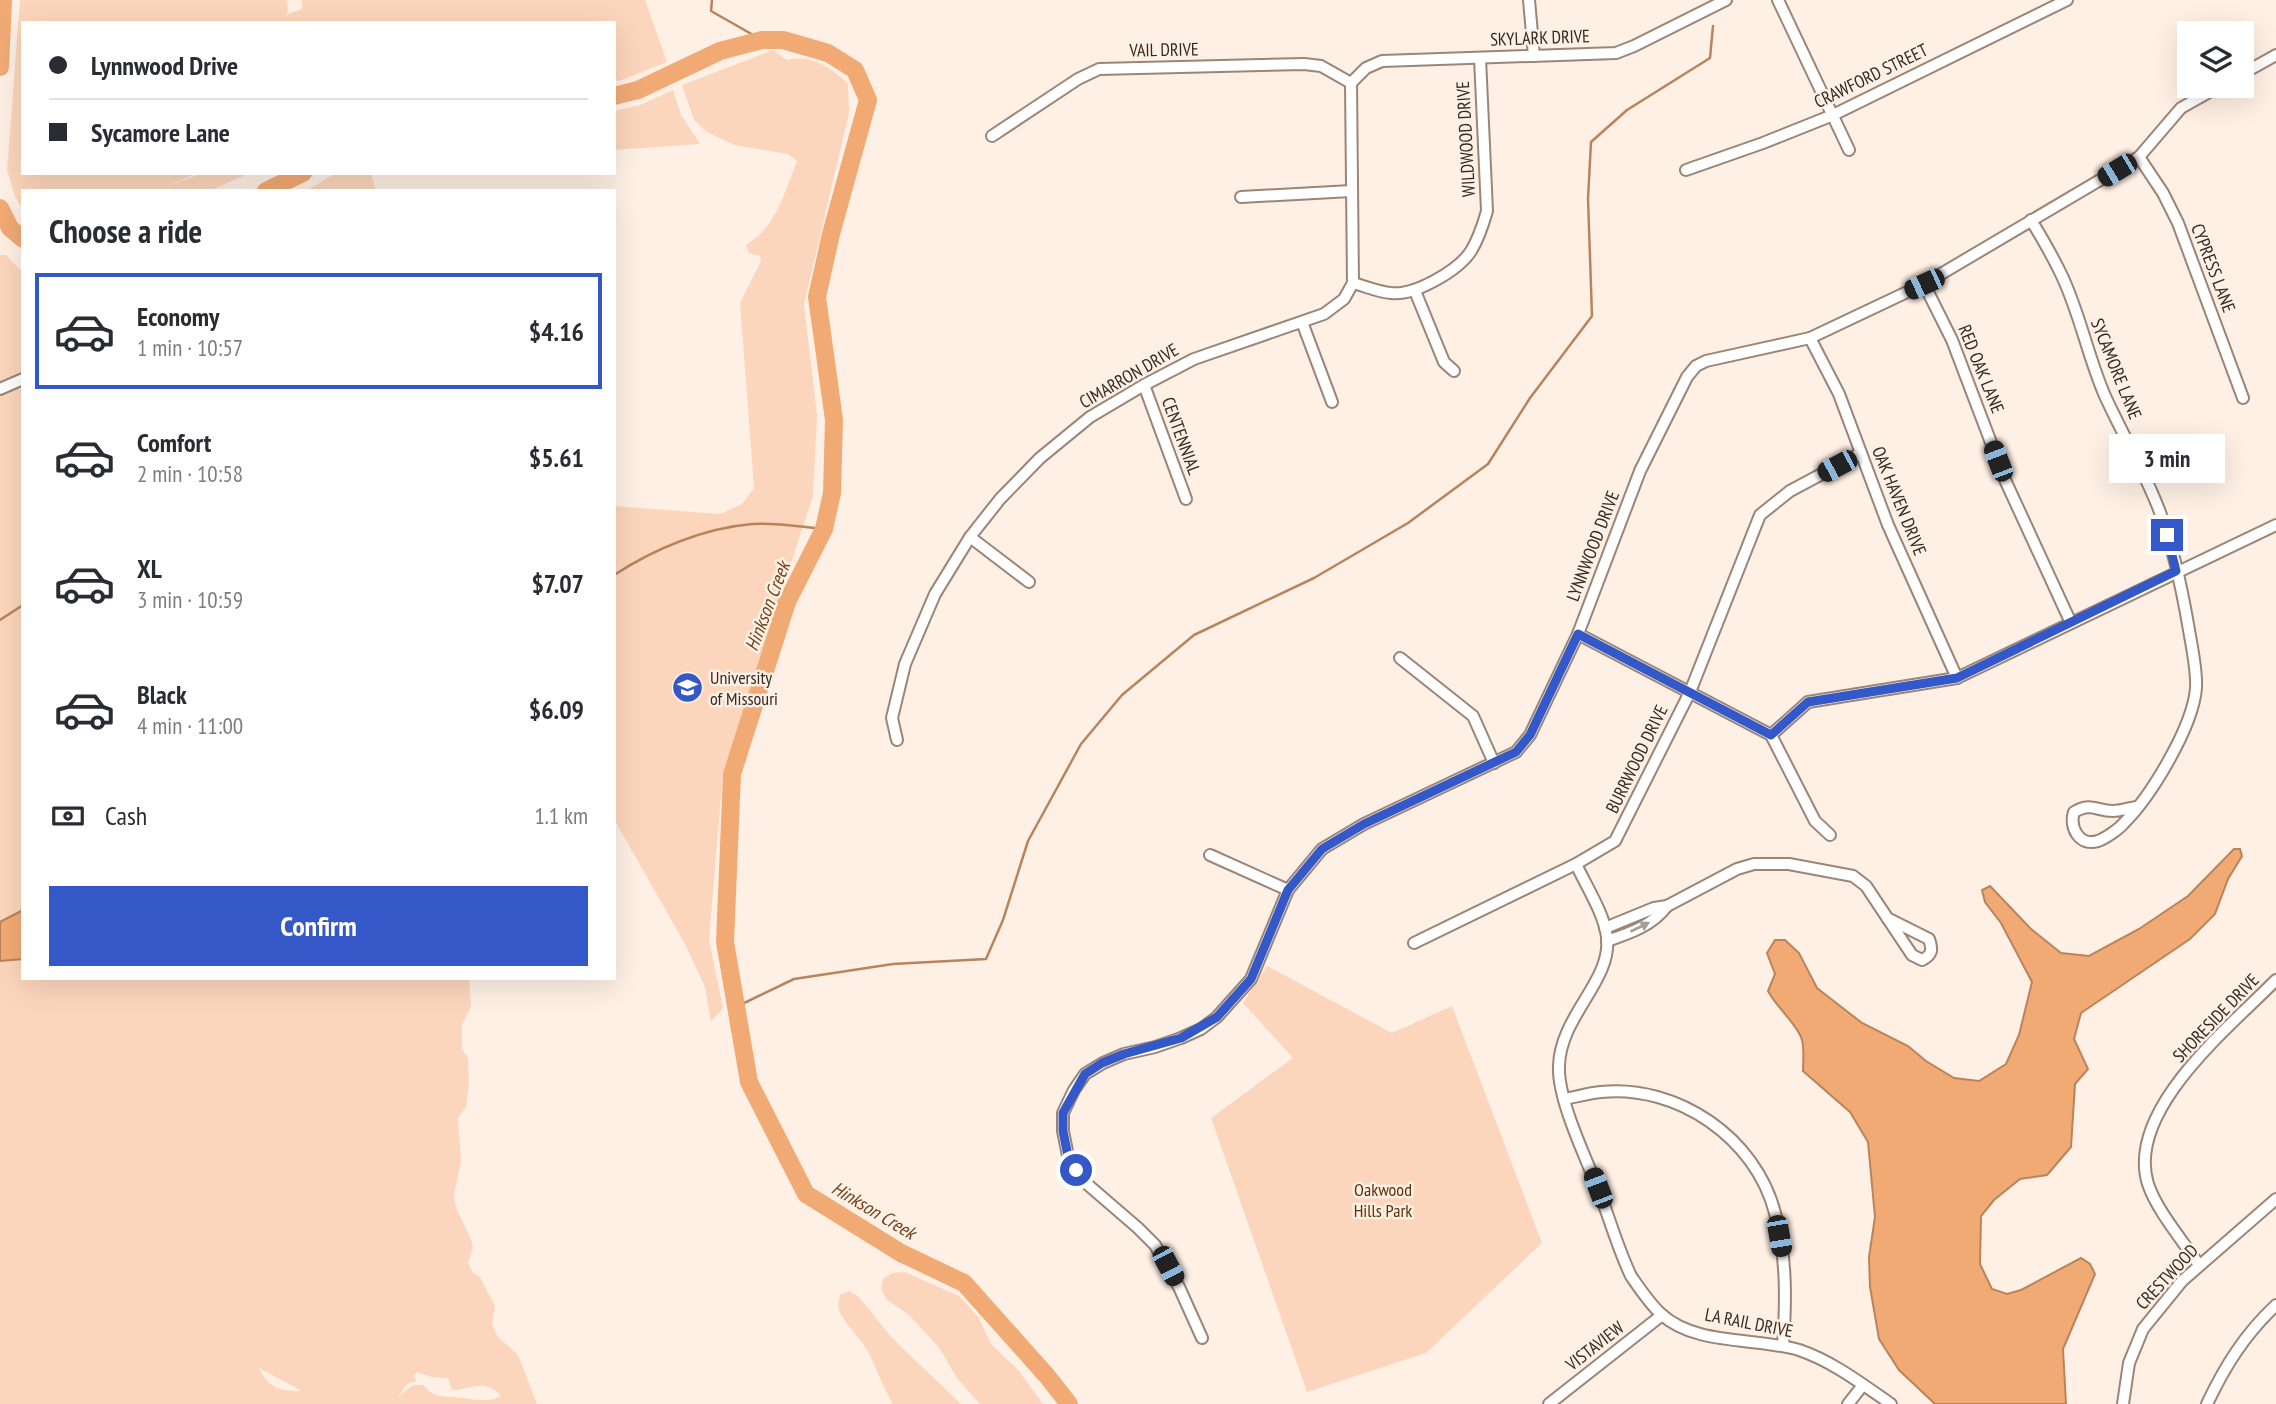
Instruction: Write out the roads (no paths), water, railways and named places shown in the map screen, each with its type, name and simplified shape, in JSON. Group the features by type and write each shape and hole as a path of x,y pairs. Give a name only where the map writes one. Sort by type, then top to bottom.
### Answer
{"street":[{"path":"1530,0 1534,56"},
{"name":"SKYLARK DRIVE","path":"1351,83 1366,68 1382,61 1616,53 1726,0"},
{"path":"1778,0 1849,150"},
{"name":"CRAWFORD STREET","path":"1686,170 1833,115 2067,0"},
{"path":"2254,67 2276,55"},
{"name":"WILDWOOD DRIVE","path":"1415,291 1446,274 1469,254 1487,211 1480,58"},
{"name":"VAIL DRIVE","path":"992,136 1078,79 1100,69 1304,64 1321,66 1351,83"},
{"path":"1351,83 1353,283 1392,293 1415,291 1444,362 1454,371"},
{"name":"LYNNWOOD DRIVE","path":"1202,1338 1179,1287 1155,1245 1087,1184 1068,1156 1063,1113 1085,1074 1124,1054 1181,1038 1217,1017 1251,979 1288,890 1322,849 1364,824 1516,752 1530,735 1578,634 1640,471 1687,377 1696,366 1706,361 1810,338 1924,284 2139,157 2181,108 2199,98"},
{"name":"CYPRESS LANE","path":"2139,157 2163,193 2178,223 2243,398"},
{"path":"1241,197 1351,191"},
{"name":"SYCAMORE LANE","path":"2031,220 2063,276 2105,395 2158,505 2185,607 2196,688 2190,714 2175,747 2156,781 2123,824 2097,841 2088,841 2073,830 2074,812 2082,807 2091,806 2112,811 2136,807"},
{"name":"CIMARRON DRIVE","path":"897,740 892,718 905,664 935,594 970,537 1000,499 1040,458 1090,417 1144,385 1194,359 1324,314 1344,299 1353,283"},
{"name":"RED OAK LANE","path":"1924,284 1952,340 2006,482 2071,623"},
{"path":"1301,321 1332,402"},
{"name":"OAK HAVEN DRIVE","path":"1810,338 1839,394 1888,526 1957,678"},
{"path":"0,388 21,380"},
{"name":"CENTENNIAL","path":"1144,385 1186,499"},
{"name":"BURRWOOD DRIVE","path":"1414,943 1576,864 1615,841 1690,692 1760,515 1790,491 1861,453"},
{"path":"1771,735 1808,702 1957,678 2276,525"},
{"path":"970,537 1029,582"},
{"path":"1578,634 1771,735 1815,821 1830,835"},
{"path":"1400,658 1473,716 1494,763"},
{"path":"1210,855 1288,890"},
{"name":"LA RAIL DRIVE","path":"1576,864 1605,928 1607,941 1601,971 1568,1026 1562,1042 1559,1068 1564,1100 1622,1257 1638,1286 1662,1315 1700,1333 1801,1351 1829,1364 1891,1404"},
{"path":"1605,928 1654,908 1667,906 1737,869 1754,864 1789,864 1853,876 1866,886 1887,918"},
{"path":"1607,941 1644,926 1660,915 1667,906"},
{"name":"SHORESIDE DRIVE","path":"2199,1265 2161,1208 2148,1183 2147,1140 2156,1116 2191,1066 2276,980"},
{"path":"1564,1100 1601,1092 1659,1097 1706,1119 1739,1147 1767,1189 1775,1213 1787,1293 1783,1346"},
{"name":"CRESTWOOD","path":"2123,1404 2129,1363 2143,1329 2166,1298 2199,1265 2276,1199"},
{"path":"2207,1404 2225,1367 2251,1330 2276,1305"},
{"name":"VISTAVIEW","path":"1549,1404 1662,1315"},
{"path":"1848,1404 1863,1385"}],"waterway":[{"name":"Hinkson Creek","path":"0,67 3,0"},
{"path":"712,0 711,11 762,40"},
{"path":"736,1007 794,979 893,964 986,959 1003,920 1028,841 1081,744 1122,695 1194,635 1314,578 1408,523 1488,464 1530,398 1592,316 1588,199 1591,142 1627,110 1710,58 1713,26"},
{"name":"Hinkson Creek","path":"616,96 638,90 720,51 762,40 783,40 828,53 855,70 868,100 831,234 817,297 834,420 832,493 824,529 787,602 732,774 725,942 749,1082 806,1194 901,1253 964,1283 1069,1404"},
{"name":"Hinkson Creek","path":"270,189 299,175"},
{"name":"Hinkson Creek","path":"0,208 10,228 21,237"},
{"path":"616,574 680,541 734,526 779,524 824,529"},
{"path":"0,620 21,606"}],"place":[{"name":"University of Missouri","path":"687,688"}],"park label":[{"name":"Oakwood Hills Park","path":"1383,1200"}]}
